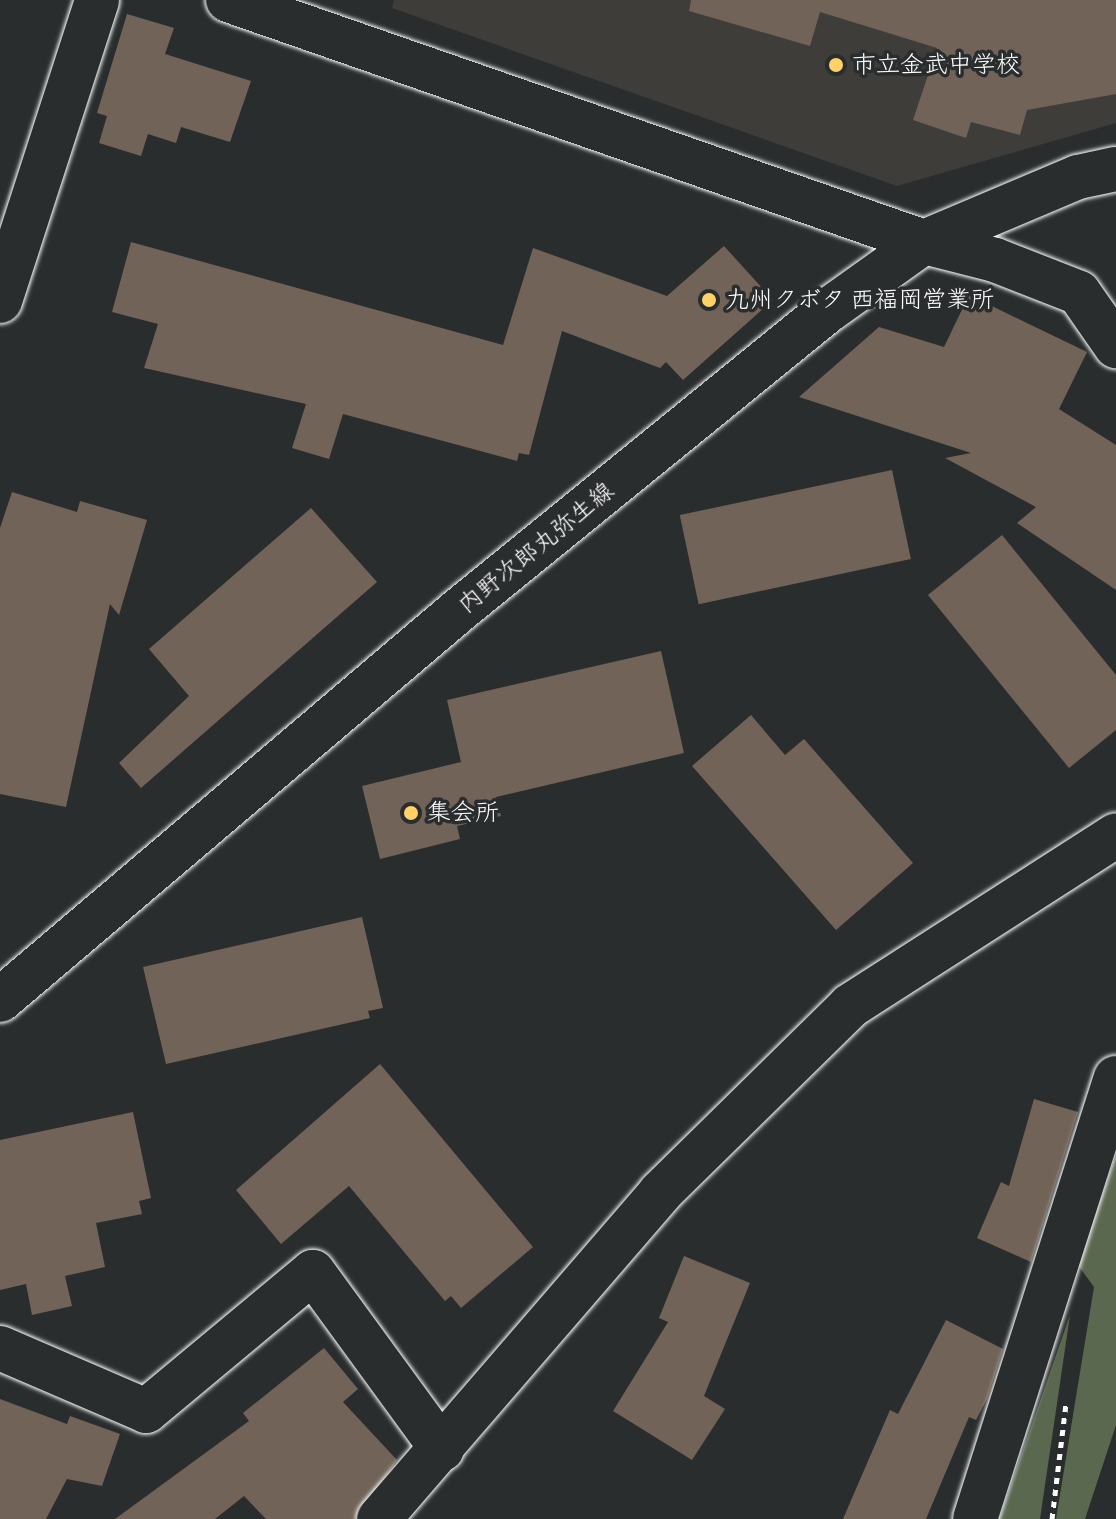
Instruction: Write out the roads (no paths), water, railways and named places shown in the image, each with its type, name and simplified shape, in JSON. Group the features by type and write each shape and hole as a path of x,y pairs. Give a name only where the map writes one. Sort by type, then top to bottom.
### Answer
{"street":[{"path":"0,301 97,0"},
{"path":"228,0 1079,293 1116,346"},
{"name":"内野次郎丸弥生線","path":"0,1000 458,611 924,242 1078,177 1116,169"},
{"path":"379,1519 660,1193 850,1006 1116,835"},
{"path":"975,1519 1116,1078"},
{"path":"0,1348 146,1411 313,1272 442,1449"}],"place":[{"name":"市立金武中学校","path":"836,65"},
{"name":"九州クボタ 西福岡営業所","path":"709,300"},
{"name":"集会所","path":"411,813"}]}
